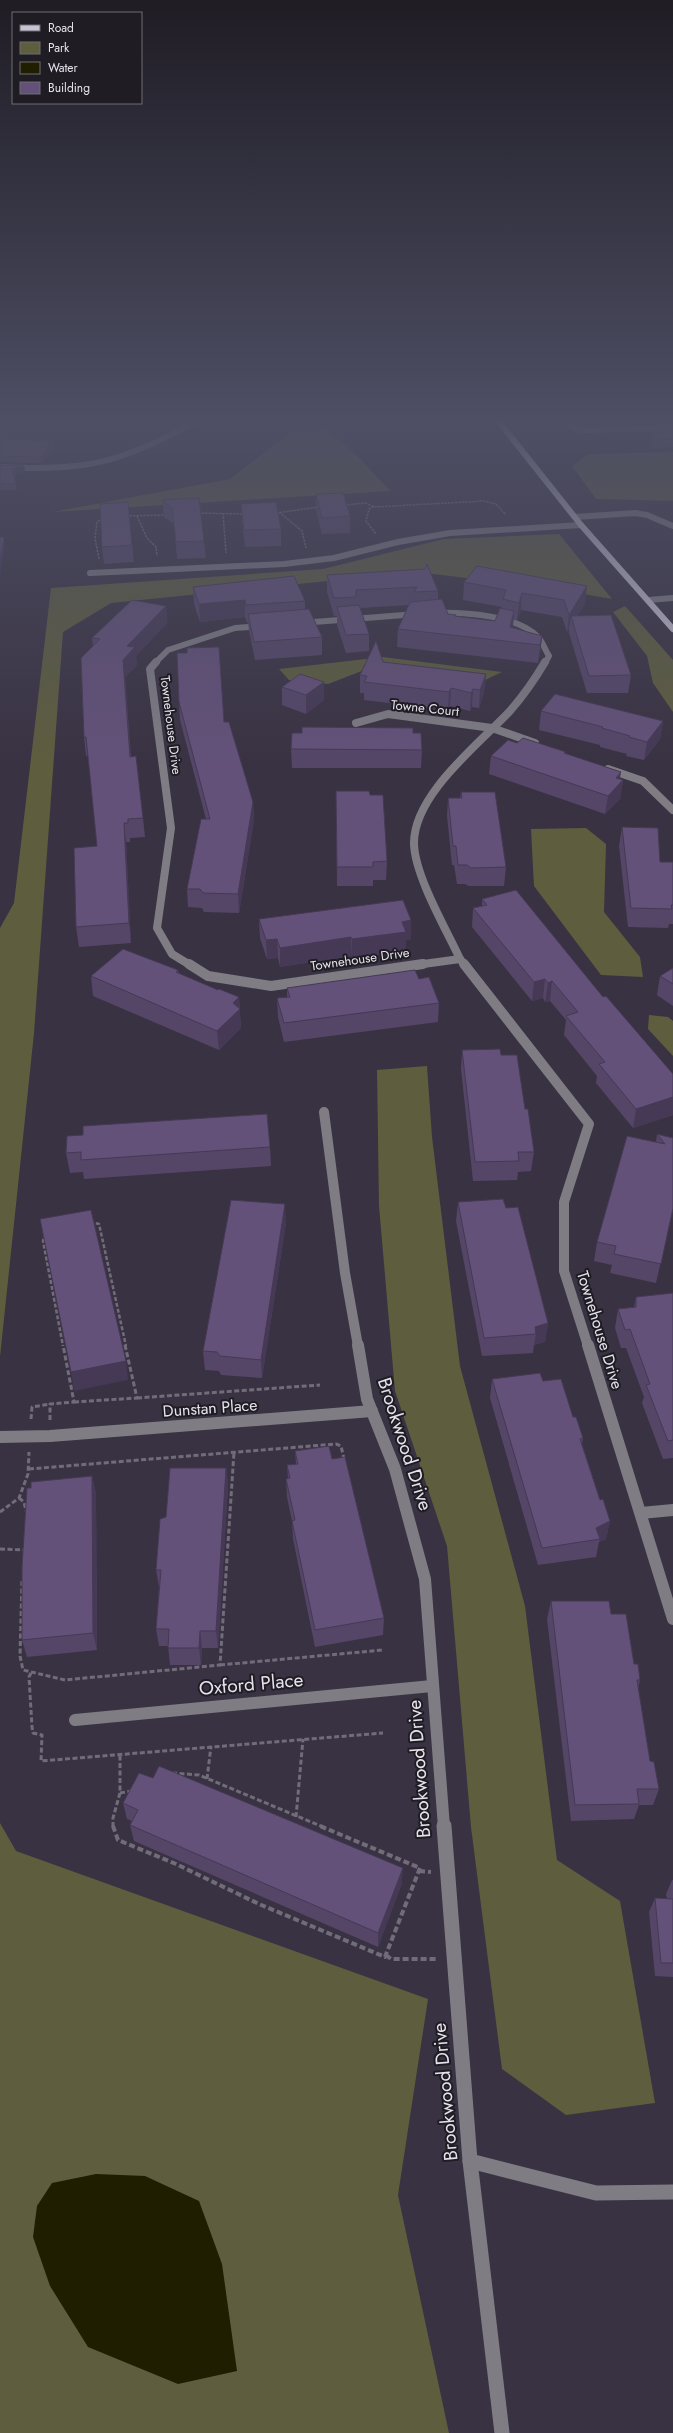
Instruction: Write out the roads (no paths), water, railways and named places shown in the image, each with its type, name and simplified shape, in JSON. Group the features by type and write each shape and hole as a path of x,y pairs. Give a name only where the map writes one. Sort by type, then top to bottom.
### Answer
{"main road":[{"path":"591,537 673,629"}],"street":[{"path":"90,573 227,567 313,561 334,558 389,544 430,537"},
{"path":"648,600 673,598"},
{"name":"Townehouse Drive","path":"290,624 455,612 514,624 537,635 549,656 535,680 510,711 492,728 428,799 417,818 414,832 414,844 425,879 460,959 589,1124 564,1202 564,1271 642,1513 673,1619"},
{"name":"Townehouse Drive","path":"274,625 235,628 168,650 150,669 170,828 157,928 172,954 208,976 271,986 460,959"},
{"name":"Towne Court","path":"356,723 388,714 492,728"},
{"path":"492,728 542,746"},
{"path":"600,766 643,781 673,810"},
{"name":"Brookwood Drive","path":"324,1112 345,1273 367,1399 395,1469 425,1579 432,1686 470,2161 502,2433"},
{"name":"Dunstan Place","path":"0,1437 50,1436 372,1411"},
{"path":"642,1513 673,1510"},
{"name":"Oxford Place","path":"74,1720 432,1686"},
{"path":"470,2161 596,2193 673,2192"}],"water":[{"path":"96,2174 145,2176 199,2201 222,2264 237,2371 178,2384 88,2347 50,2286 33,2237 37,2206 52,2183"}]}
